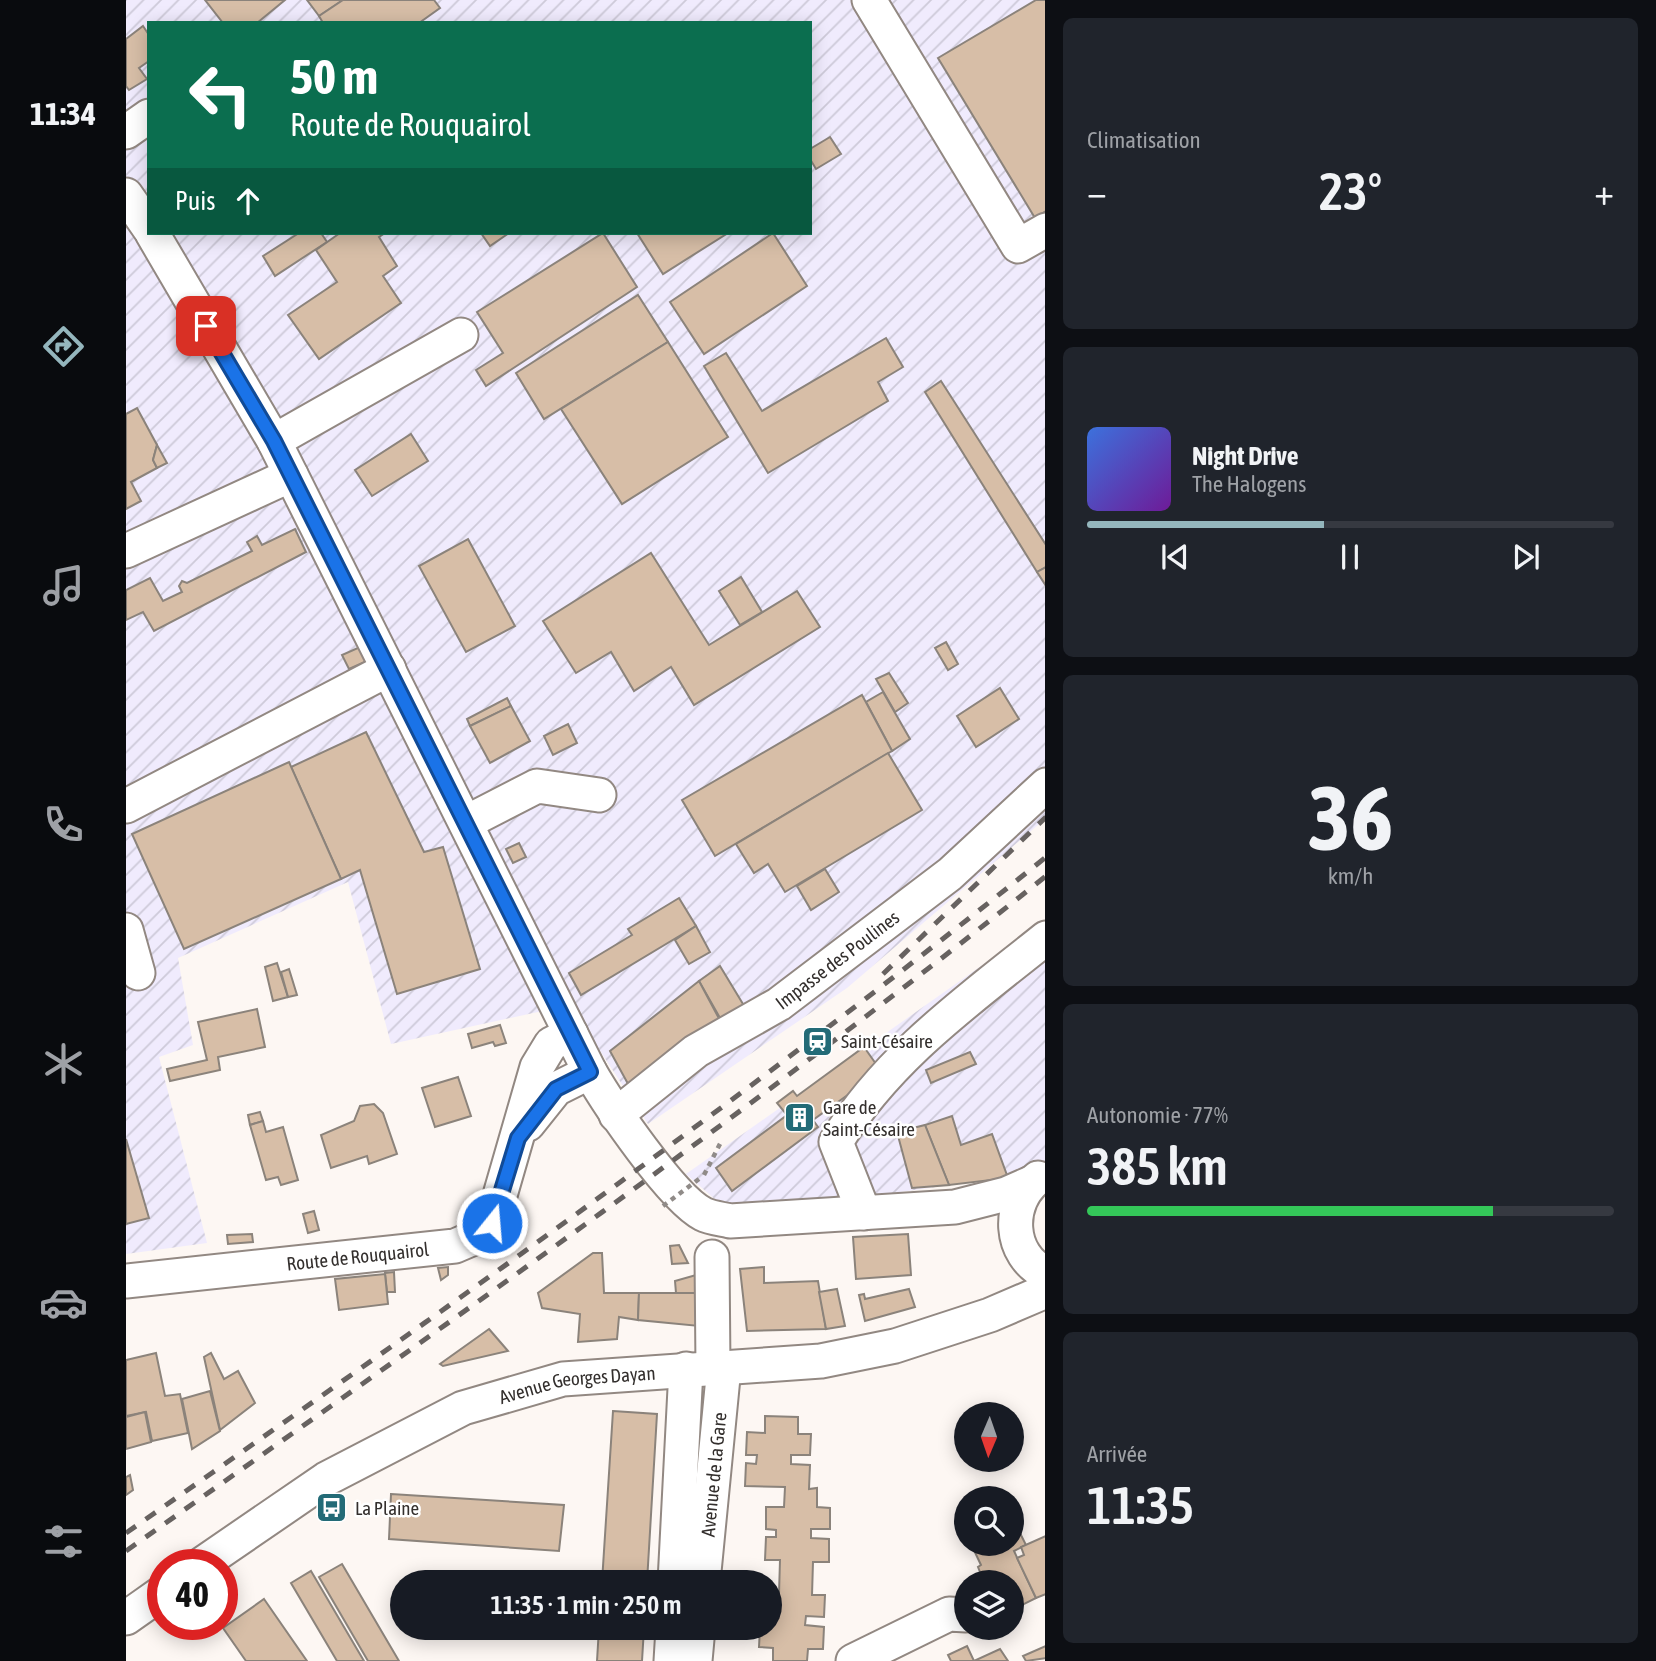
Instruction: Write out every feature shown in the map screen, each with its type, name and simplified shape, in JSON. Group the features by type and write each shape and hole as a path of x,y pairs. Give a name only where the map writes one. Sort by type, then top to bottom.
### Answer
{"street":[{"path":"869,0 1018,246 1045,230"},
{"path":"126,132 147,117"},
{"path":"126,195 147,225"},
{"path":"153,235 274,441 595,1080 616,1115 703,1214 730,1221 955,1207 1006,1194 1038,1178"},
{"path":"274,441 461,335"},
{"path":"126,551 290,475"},
{"path":"126,806 389,669"},
{"name":"Impasse des Poulines","path":"616,1115 696,1051 779,1004 940,881 1045,785"},
{"path":"467,822 537,786 600,795"},
{"path":"126,930 138,973"},
{"path":"864,1213 835,1142 856,1108 919,1040 1045,938"},
{"name":"Route de Rouquairol","path":"126,1281 455,1246 477,1237 492,1223 537,1067 551,1044 571,1034"},
{"name":"Route de Rouquairol","path":"518,1138 556,1089 595,1080"},
{"path":"990,1314 1005,1297 1014,1273 1017,1206 1038,1178"},
{"path":"955,1207 1003,1221 1029,1261 1045,1273"},
{"path":"708,1367 712,1257"},
{"name":"Avenue Georges Dayan","path":"224,1549 326,1479 463,1408 563,1379 833,1358 895,1346 1023,1303 1045,1291"},
{"name":"Avenue de la Gare","path":"677,1570 708,1367"},
{"name":"Avenue de la Gare","path":"703,1570 708,1367"},
{"path":"126,1618 147,1603"},
{"path":"853,1661 949,1614 954,1614"},
{"path":"671,1661 672,1640"},
{"path":"695,1661 697,1640"}],"path":[{"path":"682,1191 722,1140"}],"shaded area":[{"path":"126,0 1045,0 1045,819 847,988 648,1124 570,1005 391,1044 348,882 178,958 193,1045 159,1057 207,1243 126,1254"},
{"path":"1045,921 1045,1172 733,1215 686,1174"}],"building":[{"path":"205,0 285,0 259,21 221,21"},
{"path":"307,0 343,0 319,16"},
{"path":"343,0 434,0 440,8 422,21 322,21 319,16"},
{"path":"1036,0 1045,0 1045,212 1035,218 938,58"},
{"path":"143,26 147,32 147,62 139,68 147,79 129,90 126,86 126,39"},
{"path":"830,137 841,154 816,169 812,162 812,148"},
{"path":"296,235 322,235 327,242 275,276 263,256"},
{"path":"337,235 382,235 379,237 397,266 383,276 401,303 319,359 288,315 337,282 316,250"},
{"path":"482,235 506,235 490,246"},
{"path":"600,235 604,235 637,287 486,386 476,370 503,353 477,312"},
{"path":"638,235 725,235 663,274"},
{"path":"770,235 774,235 807,286 704,354 670,302"},
{"path":"638,295 668,342 544,419 516,373"},
{"path":"886,338 903,367 878,382 888,401 768,473 704,366 726,353 762,411"},
{"path":"668,342 728,437 622,504 561,409"},
{"path":"941,381 1045,543 1045,568 1037,572 925,392"},
{"path":"137,408 157,445 153,460 157,468 131,482 141,501 126,509 126,414"},
{"path":"411,434 428,461 372,496 355,470"},
{"path":"157,445 167,463 157,468 153,460"},
{"path":"295,529 306,552 154,631 143,612 126,620 126,590 150,578 163,601 182,592 179,586 182,581 187,583 252,551 247,542 257,536 262,545"},
{"path":"468,539 515,626 466,652 419,566"},
{"path":"651,553 709,645 797,591 820,627 694,705 671,667 634,691 611,652 576,673 543,621"},
{"path":"1045,568 1045,584 1037,572"},
{"path":"741,577 762,612 740,625 719,591"},
{"path":"946,642 958,664 948,670 935,648"},
{"path":"360,647 367,661 349,669 342,655"},
{"path":"889,673 908,703 895,712 876,679"},
{"path":"1000,688 1019,719 976,747 957,716"},
{"path":"883,692 910,739 892,751 866,702"},
{"path":"862,695 892,751 715,856 682,800"},
{"path":"507,698 511,706 470,726 467,719"},
{"path":"511,706 530,741 490,763 470,726"},
{"path":"568,724 577,743 553,755 544,736"},
{"path":"366,732 424,852 443,847 480,969 397,994 360,870 341,879 291,767"},
{"path":"888,753 922,810 785,892 768,864 754,873 736,844"},
{"path":"289,762 341,879 184,949 132,834"},
{"path":"519,843 526,857 513,863 506,849"},
{"path":"825,869 839,892 811,910 797,886"},
{"path":"679,898 696,926 581,995 569,973 632,935 628,929"},
{"path":"696,926 710,952 689,964 675,940"},
{"path":"277,963 288,997 273,1001 265,967"},
{"path":"720,966 746,1009 724,1025 699,981"},
{"path":"289,969 297,995 288,997 281,972"},
{"path":"699,981 723,1026 633,1093 610,1051"},
{"path":"257,1009 265,1047 218,1057 220,1070 170,1081 167,1069 207,1060 198,1022"},
{"path":"500,1025 506,1043 495,1046 493,1042 472,1048 468,1034"},
{"name":"Gare de Saint-Césaire","path":"864,1047 881,1071 813,1120 818,1127 732,1191 716,1168 787,1115 777,1103 793,1091 797,1096"},
{"path":"970,1052 976,1064 931,1083 926,1070"},
{"path":"458,1077 471,1116 435,1127 422,1088"},
{"path":"374,1104 383,1113 397,1154 369,1164 367,1156 331,1168 321,1135 354,1121 360,1106"},
{"path":"260,1112 263,1121 250,1125 248,1115"},
{"path":"952,1116 961,1145 992,1134 1008,1178 949,1185 925,1125"},
{"path":"263,1121 266,1132 283,1127 298,1180 281,1185 278,1177 266,1180 250,1125"},
{"path":"925,1125 949,1185 912,1188 897,1132"},
{"path":"126,1139 149,1218 126,1224"},
{"path":"314,1211 319,1230 308,1233 303,1214"},
{"path":"252,1234 253,1242 228,1244 227,1235"},
{"path":"908,1234 911,1275 856,1279 853,1237"},
{"path":"679,1245 688,1263 672,1264 670,1246"},
{"path":"593,1253 602,1253 604,1293 639,1293 638,1320 619,1317 617,1339 578,1342 580,1314 542,1308 538,1293"},
{"path":"448,1267 448,1275 441,1280 438,1268"},
{"path":"764,1267 764,1283 818,1281 826,1329 747,1331 740,1269"},
{"path":"394,1272 395,1292 387,1292 385,1273"},
{"path":"385,1274 388,1304 339,1310 335,1279"},
{"path":"696,1275 698,1293 676,1293 675,1281"},
{"path":"837,1289 845,1326 826,1329 819,1292"},
{"path":"909,1289 915,1307 865,1321 859,1295 864,1294 865,1299"},
{"path":"639,1293 698,1293 699,1326 638,1320"},
{"path":"489,1329 508,1351 443,1366 440,1364"},
{"path":"156,1353 165,1396 180,1394 188,1433 152,1441 146,1412 126,1416 126,1360"},
{"path":"211,1353 224,1379 238,1371 255,1403 220,1430 204,1357"},
{"path":"210,1391 220,1431 192,1449 182,1399"},
{"path":"613,1411 657,1414 648,1570 603,1570"},
{"path":"145,1412 151,1442 126,1449 126,1417"},
{"path":"765,1416 798,1417 798,1434 811,1434 810,1455 791,1455 791,1464 810,1465 809,1489 817,1488 817,1507 830,1508 830,1529 811,1529 811,1538 829,1539 829,1562 813,1562 812,1595 825,1595 824,1617 806,1616 805,1625 824,1627 823,1649 808,1649 807,1661 773,1661 773,1648 759,1647 759,1640 782,1640 782,1570 780,1570 780,1560 765,1560 766,1537 776,1537 776,1530 766,1529 766,1507 784,1507 785,1487 745,1486 746,1463 756,1464 757,1455 746,1455 747,1432 765,1433"},
{"path":"130,1475 133,1490 126,1495 126,1477"},
{"path":"391,1494 564,1505 559,1551 389,1539"},
{"path":"1045,1536 1045,1594 1036,1598 1017,1558 1024,1556 1024,1546"},
{"path":"977,1556 1016,1556 1023,1570 979,1570 978,1567 981,1565"},
{"path":"342,1564 399,1661 368,1661 319,1577"},
{"path":"311,1571 364,1661 337,1661 291,1583"},
{"path":"1024,1572 1036,1598 1024,1604"},
{"path":"264,1599 307,1661 246,1661 231,1640 238,1640 238,1617"},
{"path":"598,1640 643,1640 642,1661 597,1661"},
{"path":"967,1646 974,1661 951,1661 948,1655"},
{"path":"1045,1646 1045,1658 1026,1661 1023,1656"},
{"path":"1000,1649 1008,1661 974,1661"}],"railway":[{"path":"883,974 1045,818"},
{"path":"126,1533 592,1203 821,1033 1045,858"},
{"path":"126,1551 706,1136 1045,877"}],"place":[{"name":"Saint-Césaire","path":"818,1041"},
{"name":"Gare de Saint-Césaire","path":"800,1118"},
{"name":"La Plaine","path":"332,1508"}],"route":[{"path":"206,326 274,441 519,924 590,1072 556,1089 543,1101 518,1138 492,1223"}]}
